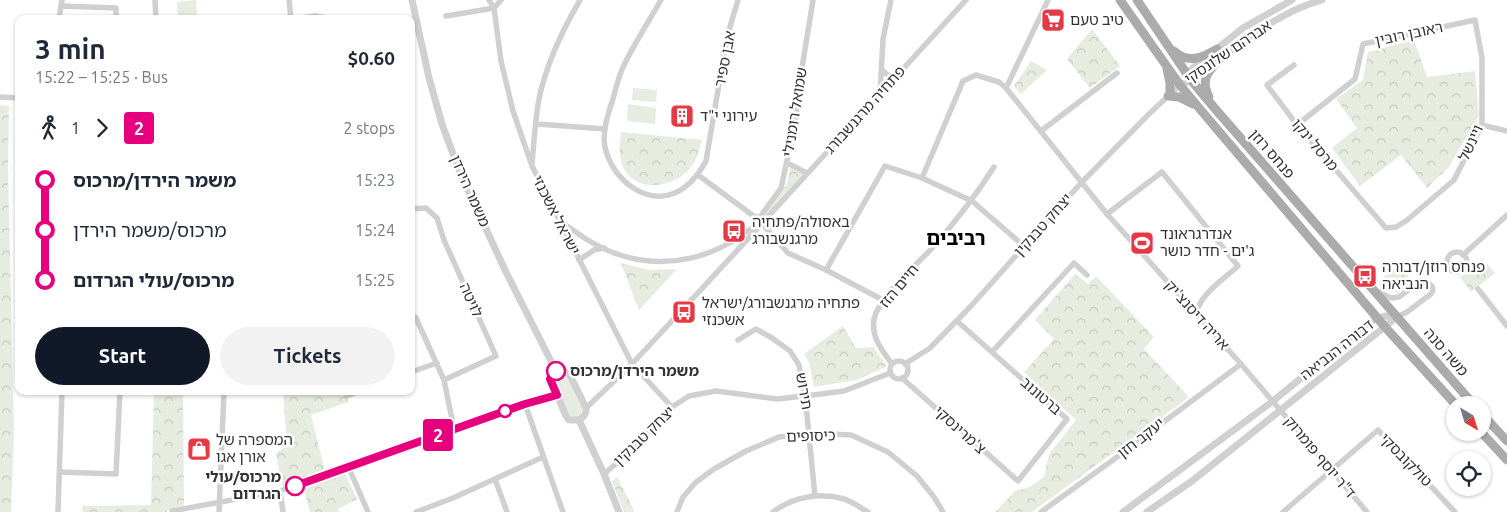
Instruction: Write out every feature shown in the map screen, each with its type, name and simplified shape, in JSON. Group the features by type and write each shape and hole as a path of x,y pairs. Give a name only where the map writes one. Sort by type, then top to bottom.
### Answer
{"main road":[{"name":"פנחס רוזן","path":"1120,0 1180,85 1371,310 1375,320"},
{"name":"פנחס רוזן","path":"1137,0 1189,77 1397,317"},
{"path":"1170,48 1178,55 1188,59 1200,58 1217,49"},
{"path":"1217,110 1206,90 1205,80 1207,74 1223,56"},
{"path":"1164,62 1170,82 1168,95 1183,98 1200,108"},
{"name":"משה סנה","path":"1397,317 1466,396"},
{"name":"משה סנה","path":"1375,320 1381,329 1394,337 1448,396"},
{"path":"1491,424 1507,441"},
{"path":"1489,441 1507,460"}],"street":[{"path":"155,0 156,15"},
{"path":"289,0 291,15"},
{"name":"משמר הירדן","path":"412,0 442,124 460,173 506,272 556,371"},
{"name":"ישראל אשכנזי","path":"489,0 494,8 501,61 513,111 532,166 632,364 672,407"},
{"path":"446,16 494,8 501,0"},
{"path":"532,166 539,100 547,70 562,33 580,0"},
{"path":"661,0 624,64 608,112 605,129 605,147 620,177 630,188 642,193 661,196 674,193 687,186 698,175 759,222 788,253 826,270 883,300"},
{"name":"אבן ספיר","path":"698,175 706,161 728,36 738,0"},
{"name":"שמואל רומנילי","path":"759,222 781,188 787,163 814,0"},
{"path":"880,94 883,39 892,0"},
{"name":"פתחיה מרגנשבורג","path":"586,408 632,364 759,222 807,173 966,0"},
{"path":"922,178 962,81 976,75 999,82 1006,88 1048,0"},
{"name":"אברהם שלונסקי","path":"1180,85 1217,49 1243,28 1292,0"},
{"name":"אברהם שלונסקי","path":"1189,77 1223,56 1270,22 1320,0"},
{"path":"62,3 116,8 116,15"},
{"name":"ראובן רובין","path":"1297,125 1354,80 1363,44 1476,20"},
{"name":"ויינשל","path":"1386,228 1396,227 1406,222 1454,180 1482,125 1482,58 1476,20"},
{"name":"מרסל ינקו","path":"1294,65 1267,85 1297,125 1386,228"},
{"path":"882,70 892,80"},
{"path":"1042,131 1117,73"},
{"name":"יצחק טבנקין","path":"906,364 930,348 1081,183 1180,85"},
{"name":"אריה דיסנצ'יק","path":"1006,88 1107,214 1273,401"},
{"path":"0,97 15,98"},
{"path":"536,124 605,129"},
{"path":"1482,125 1507,131"},
{"path":"787,163 807,173"},
{"path":"826,270 885,166 922,178 972,201 1025,246"},
{"name":"חיים הזז","path":"892,364 876,342 874,320 883,300 934,246 972,201 994,167"},
{"path":"1107,214 1162,172 1238,266 1204,298 1198,306 1196,314"},
{"name":"לויטה","path":"415,209 426,208 437,218 444,240 496,356 444,380"},
{"path":"1463,254 1507,215"},
{"path":"559,220 585,238 616,254 636,260 661,262 689,260 706,254 742,236 759,222"},
{"path":"578,260 594,250 604,248"},
{"path":"992,352 1074,263 1086,275"},
{"path":"1371,288 1392,298 1399,297 1421,281 1425,280 1432,286 1431,294 1397,317"},
{"path":"1478,289 1507,326"},
{"name":"דבורה הנביאה","path":"1123,512 1273,401 1375,320 1385,316 1397,317"},
{"path":"415,317 444,380 454,429"},
{"name":"דבורה הנביאה","path":"1147,512 1192,481 1397,317"},
{"name":"ברטונוב","path":"956,320 1067,419 1018,481"},
{"name":"תירוש","path":"738,340 756,329 790,351 799,365 806,395 815,496"},
{"path":"897,361 906,364 907,372 902,378 894,378 890,373 892,364 897,361"},
{"path":"415,371 437,363"},
{"name":"יעקב חזן","path":"1041,512 1241,364"},
{"path":"563,370 570,375 586,408 584,416 579,420 569,420 566,416 550,379 556,371 563,370"},
{"name":"יצחק טבנקין","path":"604,474 626,455 672,407 689,396 716,392 777,399 844,391 890,373"},
{"name":"צ'מרינסקי","path":"902,378 1018,481"},
{"path":"58,512 62,395"},
{"path":"60,472 116,474 120,395"},
{"path":"219,512 224,395"},
{"path":"172,511 280,491 525,404 557,395"},
{"name":"ד\"ר יוסף פומרוק","path":"1273,401 1367,512"},
{"path":"525,404 564,512"},
{"path":"579,420 619,512"},
{"name":"טולקובסקי","path":"1331,470 1378,430 1455,512"},
{"name":"כיסופים","path":"677,512 683,496 696,482 714,468 746,450 779,437 810,433 852,435 888,452 917,476 943,512"},
{"path":"416,512 453,498 543,457"},
{"path":"348,466 368,512"},
{"path":"1282,512 1331,470"},
{"path":"495,479 507,512"},
{"path":"280,491 283,512"},
{"path":"773,512 798,499 815,496 844,499 868,512"}],"green space":[{"path":"196,0 197,15 178,15 177,2"},
{"path":"1092,29 1120,66 1090,88 1067,59"},
{"path":"1414,40 1427,77 1475,71 1479,115 1449,167 1427,188 1401,155 1360,186 1332,148 1357,128 1336,99 1363,80 1368,52"},
{"path":"1031,61 1047,70 1021,94 1014,86"},
{"path":"633,88 657,90 656,102 632,100"},
{"path":"628,104 656,108 655,124 627,121"},
{"path":"0,105 9,106 8,168 14,434 11,512 0,512"},
{"path":"621,132 702,140 696,160 685,173 667,183 647,185 637,182 629,176 621,163"},
{"path":"790,168 804,174 765,218 762,216 787,184"},
{"path":"1482,258 1495,273 1471,292 1460,277"},
{"path":"621,263 649,270 677,269 639,310"},
{"path":"1399,265 1413,282 1397,294 1383,278"},
{"path":"1075,274 1088,284 1096,276 1154,337 1144,349 1189,397 1032,512 995,512 1015,491 1030,487 1044,477 1049,454 1076,420 1024,372 1054,339 1035,320"},
{"path":"843,326 856,348 873,347 887,366 857,380 814,387 809,362 804,354"},
{"path":"562,374 567,376 582,408 578,417 569,415 554,381 557,376"},
{"path":"154,395 183,395 184,505 167,510 167,512 83,512 82,506 151,505"},
{"path":"283,395 347,395 348,402 311,415 325,471 282,486 276,453 287,445"},
{"path":"345,474 357,499 338,509 339,512 310,512 304,489"},
{"path":"617,477 634,512 624,512 612,481"}],"bus line":[{"name":"2","path":"295,486 525,404 557,395 550,379 556,371"}],"place":[{"name":"טיב טעם","path":"1053,20"},
{"name":"עירוני י\"ד","path":"682,116"},
{"name":"באסולה/פתחיה מרגנשבורג","path":"734,231"},
{"name":"אנדרגראונד ג'ים - חדר כושר","path":"1142,243"},
{"name":"פנחס רוזן/דבורה הנביאה","path":"1365,276"},
{"name":"פתחיה מרגנשבורג/ישראל אשכנזי","path":"684,312"},
{"name":"משמר הירדן/מרכוס","path":"556,371"},
{"name":"המספרה של אורן אגו","path":"199,449"},
{"name":"מרכוס/עולי הגרדום","path":"295,486"}],"district":[{"name":"רביבים","path":"956,238"}]}
